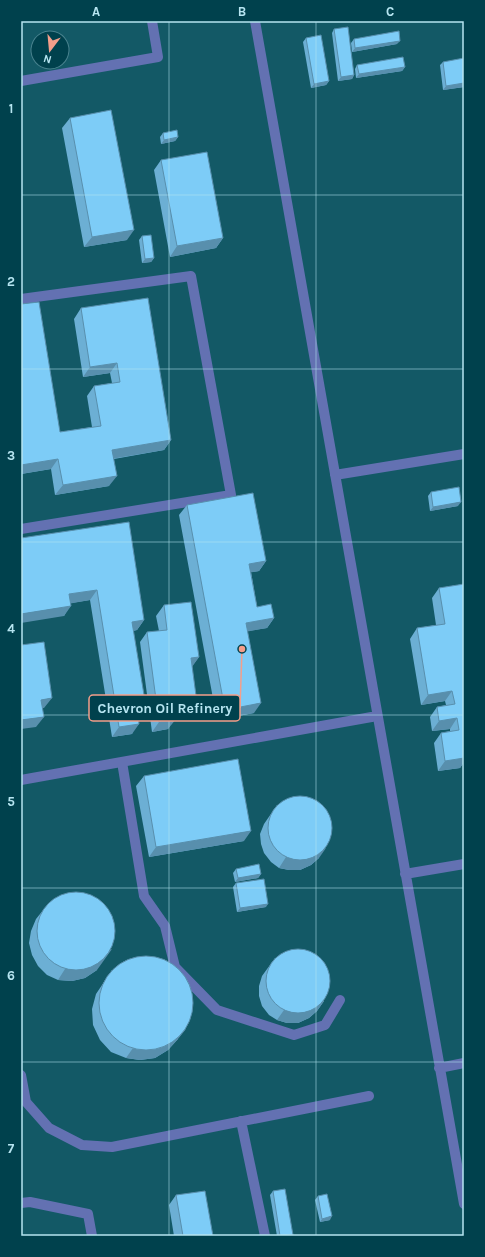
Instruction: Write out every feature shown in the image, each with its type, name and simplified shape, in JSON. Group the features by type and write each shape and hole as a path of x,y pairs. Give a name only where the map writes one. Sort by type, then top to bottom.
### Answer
{"lane":[{"path":"21,81 158,57 152,21"},
{"path":"255,21 464,1204"},
{"path":"21,299 191,276 231,495 21,529"},
{"path":"335,475 464,454"},
{"path":"21,780 377,716"},
{"path":"122,762 144,896 165,926 175,967 217,1010 294,1035 325,1025 340,1000"},
{"path":"405,874 464,864"},
{"path":"439,1068 464,1063"},
{"path":"21,1075 26,1102 49,1128 82,1145 112,1147 369,1096"},
{"path":"241,1121 265,1236"},
{"path":"21,1203 30,1202 88,1214 92,1236"}],"shaded area":[{"path":"21,21 464,21 464,1236 21,1236"}],"building":[{"path":"348,27 354,75 341,77 334,29"},
{"path":"399,31 400,41 355,48 354,39"},
{"path":"321,35 329,81 314,84 306,38"},
{"path":"403,57 405,67 359,74 357,65"},
{"path":"464,58 464,83 446,86 443,62"},
{"path":"111,110 134,230 92,237 70,118"},
{"path":"177,130 178,137 164,140 163,133"},
{"path":"207,152 223,238 177,246 161,160"},
{"path":"151,235 154,258 145,259 142,236"},
{"path":"148,298 171,440 112,450 117,476 63,485 58,459 21,465 21,304 39,302 60,432 101,426 94,386 120,382 117,363 90,367 81,308"},
{"path":"459,487 461,502 433,507 431,492"},
{"path":"253,493 266,561 249,564 257,607 271,604 274,618 246,623 261,703 225,710 187,505"},
{"path":"129,522 144,620 132,622 146,707 137,708 139,724 119,727 97,590 69,594 71,606 21,614 21,538"},
{"path":"464,584 464,758 445,761 441,733 459,730 457,718 439,721 437,707 455,704 452,691 428,695 417,628 445,624 439,588"},
{"path":"191,602 199,657 191,658 197,703 174,706 176,719 159,722 147,632 167,630 164,605"},
{"path":"44,642 52,698 41,700 44,717 21,720 21,645"},
{"path":"238,759 251,831 156,847 144,776"},
{"path":"294,796 306,796 323,805 330,816 332,828 330,840 323,851 306,860 294,860 282,855 273,846 268,834 268,822 273,810 282,801"},
{"path":"259,864 261,874 238,878 236,869"},
{"path":"264,879 268,904 240,908 236,883"},
{"path":"68,892 84,892 98,898 109,909 115,923 115,939 109,953 98,964 84,970 68,970 54,964 43,953 37,939 37,923 43,909 54,898"},
{"path":"292,949 304,949 321,958 328,969 330,981 328,993 321,1004 304,1013 292,1013 280,1008 271,999 266,987 266,975 271,963 280,954"},
{"path":"146,956 164,960 179,970 189,985 193,1003 189,1021 179,1036 164,1046 146,1050 128,1046 113,1036 103,1021 99,1003 103,985 113,970 128,960"},
{"path":"285,1189 293,1235 280,1236 273,1191"},
{"path":"205,1191 213,1236 183,1236 176,1195"},
{"path":"327,1194 332,1216 322,1219 318,1196"}],"place":[{"name":"Chevron Oil Refinery","path":"242,649"}]}
